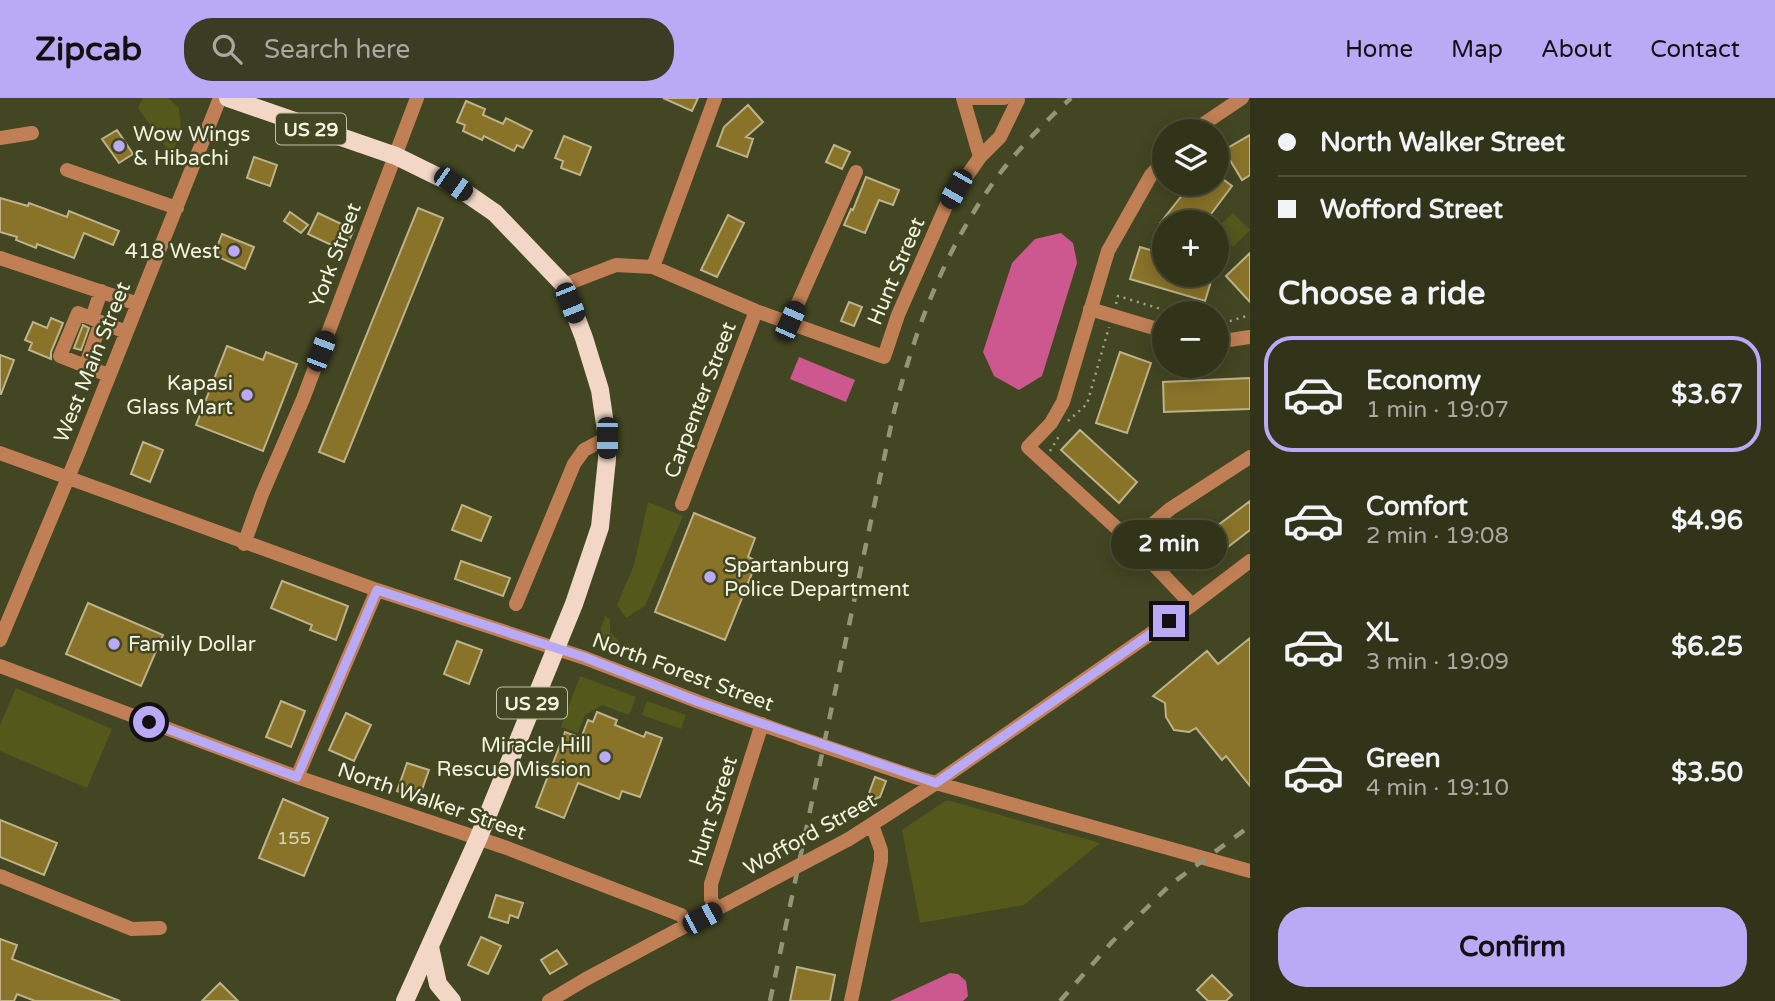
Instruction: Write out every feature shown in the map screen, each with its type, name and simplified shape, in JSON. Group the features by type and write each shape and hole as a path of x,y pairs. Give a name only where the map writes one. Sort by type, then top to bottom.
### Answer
{"main road":[{"name":"US 29","path":"228,98 396,156 453,184 495,214 564,285 600,390 607,438 600,527 574,604 478,839 405,1001"},
{"path":"430,947 438,984 452,1001"}],"street":[{"name":"West Main Street","path":"0,640 69,477 220,98"},
{"name":"York Street","path":"244,544 417,98"},
{"path":"653,267 715,98"},
{"path":"980,157 964,98 1012,99"},
{"path":"1211,119 1242,98"},
{"name":"Hunt Street","path":"790,321 884,357 898,314 946,206 980,157 1000,136 1012,99"},
{"path":"0,138 32,133"},
{"path":"67,170 177,208"},
{"path":"564,285 616,265 653,267 756,311 790,321 856,172"},
{"path":"1152,174 1108,251 1063,402 1051,423 1028,447 1132,542 1192,605"},
{"path":"0,258 138,304"},
{"path":"85,367 101,291"},
{"path":"1090,309 1152,328"},
{"name":"Carpenter Street","path":"682,504 756,311"},
{"path":"108,375 60,356 78,313 127,332"},
{"path":"1229,340 1250,337"},
{"path":"516,604 574,464 584,450 607,438"},
{"name":"North Forest Street","path":"0,453 244,544 584,657 699,702 859,758 936,783 1250,871"},
{"path":"1132,542 1170,509 1250,457"},
{"name":"Wofford Street","path":"549,1001 872,825 1192,605 1250,561"},
{"path":"297,777 377,590"},
{"name":"North Walker Street","path":"0,666 297,777 478,839 681,915 688,925"},
{"name":"Hunt Street","path":"717,910 711,900 710,884 762,724"},
{"path":"850,1001 881,861 881,850 872,825"},
{"path":"0,876 132,929 160,928"}],"path":[{"path":"1068,421 1087,404 1118,296 1152,306"},
{"path":"1229,321 1250,315"},
{"path":"1042,460 1062,432"}],"green space":[{"path":"143,98 168,98 179,108 181,128 172,156 138,108"},
{"path":"1233,213 1250,230 1233,247 1229,243 1229,217"},
{"path":"648,502 683,516 645,606 626,618 617,605 634,565"},
{"path":"605,616 610,619 610,632 620,642 616,650 598,637"},
{"path":"580,676 636,697 629,715 602,705 585,715 578,733 561,727"},
{"path":"16,688 112,729 87,788 0,751 0,725"},
{"path":"647,701 686,715 681,729 642,715"},
{"path":"947,800 1100,843 1024,905 920,923 902,830"}],"shaded area":[{"path":"1061,233 1073,243 1077,263 1042,376 1019,390 994,376 983,352 1012,263 1035,239"},
{"path":"799,357 855,380 846,402 790,379"},
{"path":"950,973 958,974 966,981 968,996 963,1001 890,1001"}],"building":[{"path":"663,98 698,98 692,111"},
{"path":"466,101 485,109 483,115 503,124 506,118 532,131 523,148 517,145 514,151 484,136 482,140 463,131 465,125 457,122"},
{"path":"748,105 763,122 746,137 753,139 747,157 717,146 724,127"},
{"path":"117,130 133,154 119,163 102,139"},
{"path":"1250,135 1250,175 1242,180 1229,158 1229,147"},
{"path":"564,136 591,147 580,175 561,168 563,161 555,158"},
{"path":"834,145 850,152 842,169 826,162"},
{"path":"254,157 277,165 270,186 247,178"},
{"path":"866,177 899,190 893,205 879,200 865,233 844,225"},
{"path":"1182,196 1224,196 1214,210 1170,210"},
{"path":"0,198 28,206 29,203 67,217 69,211 119,231 113,245 84,233 74,258 37,244 36,248 16,240 17,237 0,232"},
{"path":"418,208 443,218 344,462 319,452"},
{"path":"290,212 308,225 301,233 284,221"},
{"path":"318,213 354,230 344,251 308,234"},
{"path":"728,215 744,223 717,277 701,270"},
{"name":"418 West","path":"222,234 254,247 245,269 214,255"},
{"path":"1140,247 1152,250 1152,285 1130,279"},
{"path":"1250,253 1250,302 1229,279 1229,273"},
{"path":"1157,287 1209,287 1205,301"},
{"path":"849,302 862,307 854,326 841,321"},
{"path":"51,318 63,323 51,352 51,359 29,350 32,343 25,340 33,322 47,328"},
{"path":"83,325 89,328 81,350 74,348"},
{"name":"Kapasi Glass Mart","path":"227,346 263,360 266,352 297,364 263,451 196,425"},
{"path":"1120,352 1151,363 1127,433 1096,423"},
{"path":"0,355 14,360 1,394 0,394"},
{"path":"1250,378 1250,409 1164,412 1163,382"},
{"path":"1080,430 1137,482 1119,503 1061,450"},
{"path":"143,442 163,450 150,482 131,474"},
{"path":"1250,501 1250,530 1198,570 1184,551"},
{"path":"462,505 491,517 481,541 452,530"},
{"name":"Spartanburg Police Department","path":"694,513 755,538 748,557 757,561 725,640 655,612"},
{"path":"461,561 510,578 503,596 455,579"},
{"path":"282,581 348,606 336,640 310,630 312,625 271,608"},
{"name":"Family Dollar","path":"88,603 163,635 141,686 66,654"},
{"path":"1250,638 1250,786 1226,756 1222,760 1196,728 1189,732 1174,730 1166,717 1165,703 1153,696 1207,651 1218,664"},
{"path":"457,641 482,650 469,684 444,674"},
{"path":"281,701 305,711 291,747 266,737"},
{"name":"Miracle Hill Rescue Mission","path":"597,712 617,720 615,725 644,737 646,732 662,738 640,797 622,791 619,799 578,783 564,818 536,807 565,732 581,738 588,720 593,722"},
{"path":"346,713 371,725 354,761 329,750"},
{"path":"407,763 429,770 419,798 397,791"},
{"path":"875,777 886,781 880,797 875,799 868,796"},
{"path":"283,799 328,818 304,876 259,858"},
{"path":"0,820 57,843 44,875 0,857"},
{"path":"496,895 523,903 518,918 510,915 508,923 489,917"},
{"path":"481,937 501,946 488,974 468,965"},
{"path":"0,939 17,945 12,959 120,1001 35,1001 17,994 14,1001 0,1001"},
{"path":"557,950 567,964 550,974 541,960"},
{"path":"797,967 835,975 830,1001 790,1001"},
{"path":"1212,975 1232,995 1226,1001 1208,1001 1197,990"},
{"path":"220,983 238,1001 202,1001"}],"railway":[{"path":"770,1001 893,416 911,351 948,258 981,200 1017,152 1071,98"},
{"path":"1060,1001 1112,942 1171,884 1250,826"}],"place":[{"name":"Wow Wings & Hibachi","path":"119,146"},
{"name":"418 West","path":"234,251"},
{"name":"Kapasi Glass Mart","path":"247,395"},
{"name":"Spartanburg Police Department","path":"710,577"},
{"name":"Family Dollar","path":"114,644"},
{"name":"Miracle Hill Rescue Mission","path":"605,757"}],"route":[{"path":"149,722 297,777 377,590 584,657 699,702 936,783 1169,621"}]}
